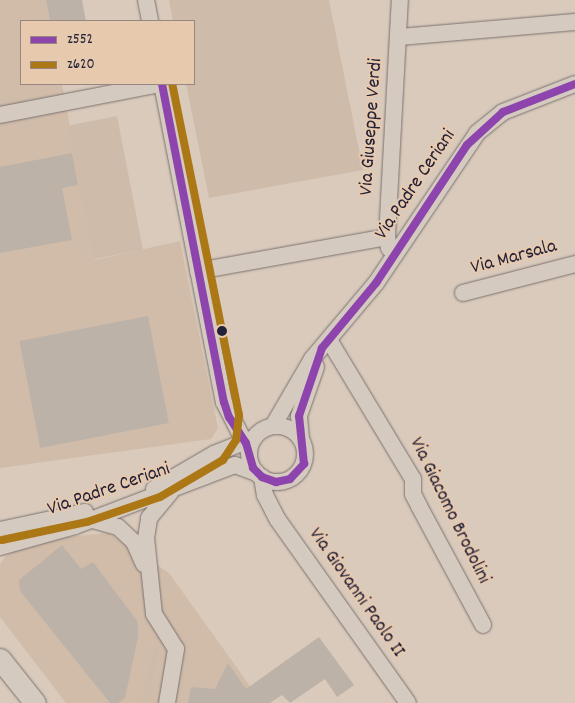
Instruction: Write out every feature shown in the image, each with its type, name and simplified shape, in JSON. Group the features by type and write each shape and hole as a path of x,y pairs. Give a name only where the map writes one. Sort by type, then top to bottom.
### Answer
{"main road":[{"path":"1,660 35,703"}],"street":[{"path":"146,0 150,20"},
{"name":"Via Giuseppe Verdi","path":"395,254 389,248 387,237 400,0"},
{"path":"399,37 575,22"},
{"name":"Via Padre Ceriani","path":"0,530 86,512 156,488 218,452 256,438 312,359 326,344 395,254 477,133 503,112 575,84"},
{"path":"0,115 156,85"},
{"path":"161,85 228,415 227,436 218,452"},
{"path":"198,270 387,237"},
{"name":"Via Marsala","path":"463,294 575,264"},
{"name":"Via Padre Ceriani","path":"301,439 299,416 326,344"},
{"name":"Via Giacomo Brodolini","path":"326,344 413,479 414,494 419,506 483,625"},
{"path":"228,415 256,438"},
{"path":"256,438 289,428 301,439 305,451 304,464 296,475 283,482 271,507"},
{"path":"256,438 251,463 260,475 283,482"},
{"name":"Via Padre Ceriani","path":"0,547 92,520 170,492 236,465 260,475"},
{"name":"Via Giovanni Paolo II","path":"260,475 265,495 271,507 408,703"},
{"path":"167,703 176,650 154,614 146,538 149,518 170,492"},
{"path":"92,520 118,527 134,542 151,580"}],"shaded area":[{"path":"0,0 46,0 50,20 20,20 20,85 62,85 95,260 180,241 218,428 211,439 0,468"},
{"path":"169,0 329,0 363,170 209,198 186,85 195,85 195,20 173,20"},
{"path":"117,116 143,250 94,259 68,126"},
{"path":"109,533 169,573 262,703 66,703 0,617 0,564 6,556 33,540"},
{"path":"156,640 160,644 148,703 141,703"}],"building":[{"path":"46,0 82,0 86,20 50,20"},
{"path":"72,153 78,185 62,188 72,240 0,253 0,167"},
{"path":"148,316 169,423 40,448 19,341"},
{"path":"62,545 81,569 93,562 138,622 138,637 125,698 118,703 110,703 20,591 19,580"},
{"path":"319,637 354,685 337,697 325,679 290,703 282,695 270,703 188,703 191,687 215,689 228,663 246,689"}],"transit line":[{"name":"z552","path":"162,85 224,402 229,417 246,443 253,468 262,477 276,482 290,479 304,464 299,416 322,348 376,283 467,145 503,112 575,84"},
{"name":"z620","path":"2,540 87,522 160,497 223,460 236,440 239,415 172,85"}]}
